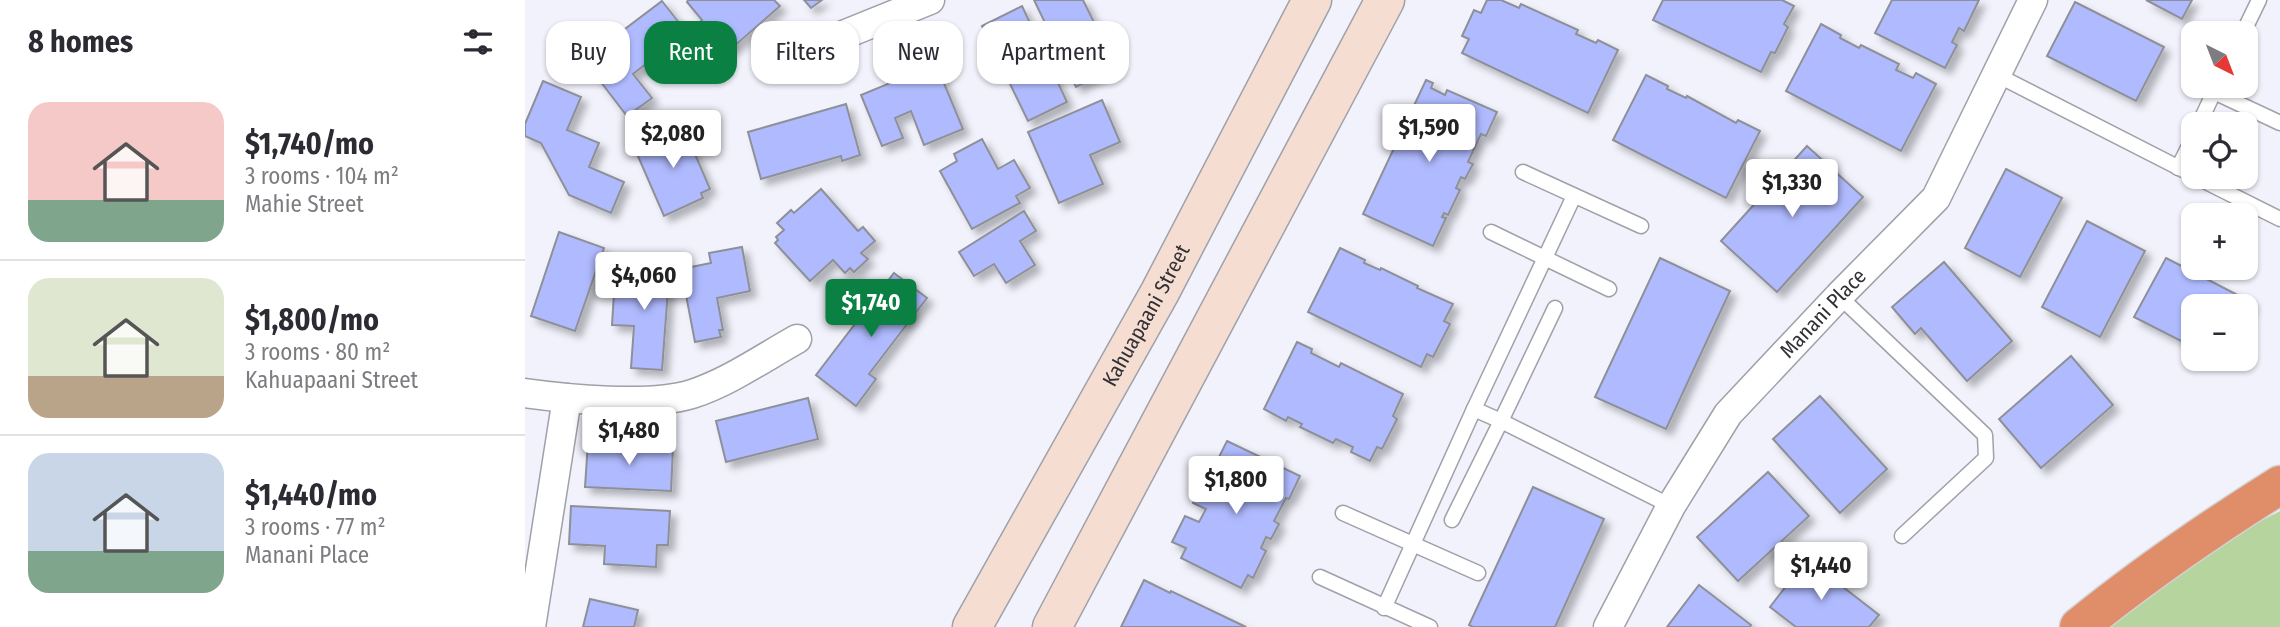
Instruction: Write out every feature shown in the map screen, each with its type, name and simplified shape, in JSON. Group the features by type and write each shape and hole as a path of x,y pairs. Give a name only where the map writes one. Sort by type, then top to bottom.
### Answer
{"highway":[{"path":"2079,627 2129,587 2280,485"}],"main road":[{"name":"Kahuapaani Street","path":"972,627 1160,292 1312,0"},
{"path":"1052,627 1385,0"}],"street":[{"path":"859,29 930,0"},
{"name":"Manani Place","path":"1608,627 1671,506 1728,414 1936,198 2033,0"},
{"path":"525,393 567,398 654,400 682,397 711,387 797,339"},
{"path":"531,627 567,398"}],"lane":[{"path":"2249,21 2259,0"},
{"path":"1997,75 2181,170"},
{"path":"2233,98 2280,123"},
{"path":"2178,168 2181,162"},
{"path":"1523,172 1641,226"},
{"path":"2220,189 2280,219"},
{"path":"1384,608 1574,196"},
{"path":"1492,232 1609,289"},
{"path":"1839,296 1985,435 1986,458 1902,536"},
{"path":"1452,520 1555,308"},
{"path":"1475,409 1671,506"},
{"path":"1343,513 1478,573"},
{"path":"1319,577 1430,627"}],"green space":[{"path":"2280,511 2280,627 2109,627 2191,564"}],"building":[{"path":"774,0 780,6 763,21 751,21 751,31 737,44 737,21 701,21 687,2"},
{"path":"804,0 822,0 811,8"},
{"path":"1034,0 1083,0 1093,21 1044,21"},
{"path":"1487,0 1501,0 1519,8 1521,4 1578,30 1576,34 1596,43 1598,40 1618,50 1588,113 1462,53 1469,39 1462,36 1474,10 1481,13"},
{"path":"1663,0 1782,0 1794,6 1784,24 1788,27 1775,53 1771,52 1761,72 1653,20"},
{"path":"1892,0 1979,0 1964,31 1959,28 1952,42 1957,45 1945,68 1875,33"},
{"path":"2146,0 2192,0 2182,19"},
{"path":"662,1 678,21 644,21 644,66 633,74 652,98 627,116 602,84 630,84 630,25"},
{"path":"2075,2 2164,47 2136,101 2047,56"},
{"path":"1022,6 1029,21 992,21"},
{"path":"1821,24 1859,48 1861,45 1899,64 1896,70 1913,78 1916,73 1936,84 1901,151 1786,91"},
{"path":"1646,75 1668,86 1667,89 1686,98 1687,96 1736,123 1738,120 1760,131 1726,198 1613,140"},
{"path":"1426,80 1433,83 1431,88 1445,95 1447,90 1497,112 1486,136 1481,134 1468,162 1473,164 1465,179 1461,177 1456,188 1460,190 1448,215 1444,213 1442,217 1446,218 1433,246 1363,214"},
{"path":"543,81 581,97 567,130 599,143 589,167 624,182 611,213 569,195 541,143 525,136 525,124"},
{"path":"888,84 944,84 963,129 924,145 911,111 895,118 903,138 882,146 861,95"},
{"path":"1010,84 1059,84 1067,102 1028,121"},
{"path":"1102,100 1120,142 1090,155 1103,184 1059,203 1028,132"},
{"path":"846,104 860,155 842,161 841,156 761,179 748,132"},
{"path":"683,126 710,189 701,193 703,198 664,216 634,147"},
{"path":"982,139 998,169 1014,160 1030,188 1016,196 1020,203 972,229 940,171 957,161 954,154"},
{"path":"1807,146 1863,197 1777,292 1721,241"},
{"path":"2006,169 2062,198 2020,277 1965,248"},
{"path":"821,189 858,231 863,227 875,241 861,253 868,259 854,272 850,268 845,273 833,260 810,281 775,243 778,240 776,237 784,230 777,223 791,210 794,213"},
{"path":"1024,211 1036,231 1020,241 1035,265 1006,283 994,264 974,276 959,252"},
{"path":"2087,221 2145,251 2100,337 2042,307"},
{"path":"559,232 604,248 575,331 531,316"},
{"path":"742,247 750,291 717,298 723,330 719,330 721,337 695,342 681,269 711,263 709,253"},
{"path":"1340,248 1365,260 1364,263 1380,270 1381,268 1453,304 1444,321 1450,324 1433,357 1427,354 1421,367 1308,312"},
{"path":"1660,258 1730,291 1666,429 1595,397"},
{"path":"2166,258 2181,266 2181,280 2208,280 2236,294 2181,294 2181,341 2134,317"},
{"path":"639,261 670,263 662,370 631,368 634,326 612,325 615,277 638,279"},
{"path":"1944,262 2012,341 1967,381 1921,328 1915,334 1892,307"},
{"path":"894,273 927,298 869,374 876,379 856,406 816,375"},
{"path":"1297,342 1312,349 1311,353 1339,367 1341,363 1403,394 1393,416 1397,419 1382,449 1377,447 1370,461 1351,452 1353,447 1336,439 1333,443 1300,427 1302,424 1288,417 1286,421 1264,409"},
{"path":"2071,356 2113,405 2041,468 1999,419"},
{"path":"1820,396 1887,469 1840,513 1773,439"},
{"path":"808,398 818,439 726,462 716,421"},
{"path":"1227,441 1300,476 1274,521 1279,524 1271,539 1266,537 1261,548 1266,551 1253,578 1248,575 1241,588 1181,558 1186,548 1172,542 1185,516 1199,522 1206,509 1193,503 1203,482 1216,489 1228,464 1218,459"},
{"path":"588,442 673,447 671,491 585,487"},
{"path":"1768,472 1809,516 1738,581 1697,537"},
{"path":"1533,487 1604,519 1555,627 1473,627 1469,625"},
{"path":"571,506 670,511 668,545 657,545 656,567 604,564 605,546 569,544"},
{"path":"1807,559 1879,615 1869,627 1796,627 1770,607"},
{"path":"1144,580 1170,593 1171,591 1246,627 1121,627"},
{"path":"1699,585 1751,625 1750,627 1667,627"},
{"path":"590,599 638,610 634,627 583,627"}]}
